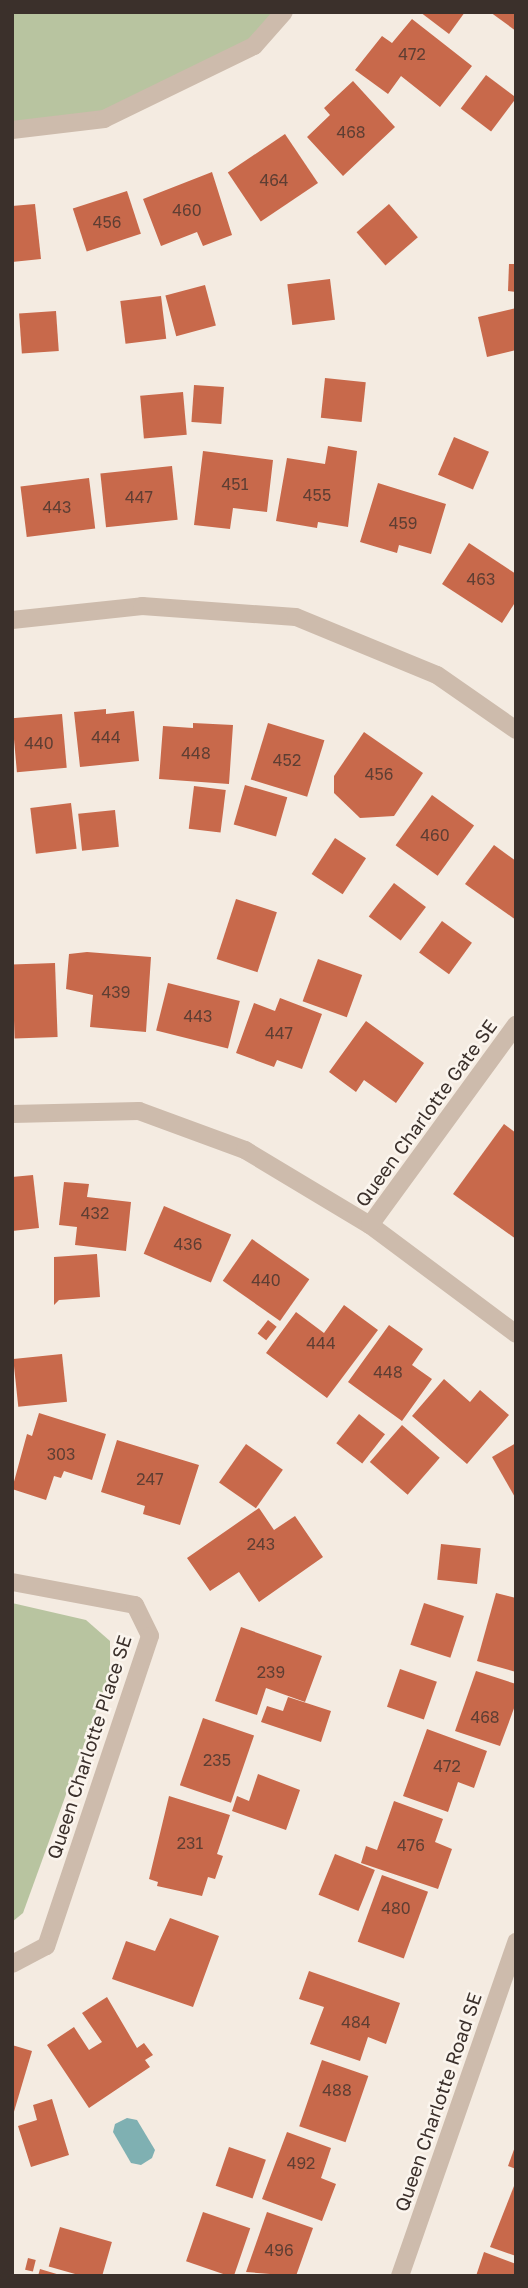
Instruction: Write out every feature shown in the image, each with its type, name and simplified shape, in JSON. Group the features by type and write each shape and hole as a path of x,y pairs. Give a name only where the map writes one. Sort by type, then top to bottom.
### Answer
{"street":[{"path":"12,130 104,119 254,46 284,12"},
{"path":"12,620 142,606 296,617 437,675 516,730"},
{"name":"Queen Charlotte Gate SE","path":"370,1225 516,1025"},
{"path":"12,1114 139,1111 245,1150 370,1225 516,1334"},
{"name":"Queen Charlotte Place SE","path":"12,1582 135,1605 150,1636 46,1945 12,1964"},
{"name":"Queen Charlotte Road SE","path":"400,2276 516,1942"}],"green space":[{"path":"12,12 284,12 254,46 104,119 12,130"},
{"path":"12,1603 86,1620 110,1641 110,1673 23,1913 12,1922"}],"water":[{"path":"127,2118 137,2120 155,2150 152,2158 141,2165 131,2163 113,2132 115,2124"}],"building":[{"path":"420,12 465,12 449,34"},
{"path":"490,12 516,12 516,31"},
{"path":"412,19 472,66 440,107 401,76 388,94 355,70 382,36 392,43"},
{"path":"486,75 516,98 491,131 461,109"},
{"path":"353,81 395,127 343,176 307,137 330,115 324,108"},
{"path":"285,134 318,183 261,221 228,173"},
{"path":"212,172 232,235 203,246 197,232 161,246 143,199"},
{"path":"127,191 141,234 87,251 73,209"},
{"path":"35,204 41,259 12,262 12,206"},
{"path":"389,204 418,237 385,265 357,232"},
{"path":"509,264 516,264 516,292 508,291"},
{"path":"330,279 335,320 292,325 287,284"},
{"path":"205,285 216,326 176,336 165,296"},
{"path":"161,296 166,339 126,344 120,301"},
{"path":"516,308 516,350 487,357 478,317"},
{"path":"56,311 59,351 22,353 19,314"},
{"path":"325,378 366,382 362,422 321,418"},
{"path":"194,385 224,387 221,424 191,422"},
{"path":"183,392 187,435 144,439 140,396"},
{"path":"454,437 489,452 473,490 438,475"},
{"path":"328,446 357,451 348,527 318,522 317,528 276,521 287,458 325,464"},
{"path":"203,451 273,460 267,512 233,508 230,529 194,525"},
{"path":"172,466 178,520 106,527 100,474"},
{"path":"89,478 95,529 27,537 21,486"},
{"path":"378,483 446,504 431,554 399,545 397,553 360,542"},
{"path":"469,543 516,574 516,601 502,623 442,584"},
{"path":"106,709 106,714 134,711 139,761 80,767 74,712"},
{"path":"62,714 67,768 17,772 12,718"},
{"path":"193,723 233,725 229,784 159,779 163,726 193,728"},
{"path":"268,723 324,740 307,797 251,779"},
{"path":"364,732 423,773 394,816 360,818 334,793 334,776"},
{"path":"245,785 287,797 276,837 234,824"},
{"path":"194,786 226,790 221,833 189,829"},
{"path":"432,795 474,826 438,876 396,845"},
{"path":"71,803 77,849 36,854 30,808"},
{"path":"115,810 119,847 82,851 78,814"},
{"path":"335,838 366,858 343,894 312,874"},
{"path":"494,845 516,861 516,920 465,884"},
{"path":"394,883 426,907 401,941 369,917"},
{"path":"236,899 277,912 257,972 217,959"},
{"path":"442,921 472,943 449,974 419,953"},
{"path":"87,952 151,957 146,1032 90,1027 93,995 66,989 69,954"},
{"path":"318,959 362,975 347,1017 303,1001"},
{"path":"55,963 58,1037 15,1038 12,965"},
{"path":"168,983 240,1001 228,1048 156,1031"},
{"path":"280,998 322,1014 302,1069 277,1060 274,1067 236,1053 254,1003 275,1011"},
{"path":"366,1021 424,1063 396,1103 364,1080 356,1092 329,1072"},
{"path":"504,1124 516,1133 516,1239 453,1194"},
{"path":"33,1175 39,1228 12,1231 12,1177"},
{"path":"64,1182 89,1184 87,1197 131,1202 126,1251 75,1245 77,1227 59,1225"},
{"path":"164,1206 231,1235 211,1282 144,1254"},
{"path":"252,1239 309,1279 280,1321 223,1281"},
{"path":"97,1254 100,1297 59,1300 54,1305 54,1257"},
{"path":"344,1305 378,1330 327,1398 266,1353 296,1312 324,1333"},
{"path":"268,1320 277,1327 266,1340 258,1333"},
{"path":"389,1325 423,1349 412,1365 432,1379 402,1421 348,1382"},
{"path":"62,1354 67,1402 18,1407 13,1359"},
{"path":"444,1379 470,1402 480,1390 509,1415 467,1464 412,1416"},
{"path":"39,1413 106,1434 92,1480 64,1471 61,1478 54,1476 46,1500 12,1489 27,1434 32,1436"},
{"path":"359,1414 385,1434 362,1463 336,1443"},
{"path":"402,1425 440,1458 408,1495 370,1462"},
{"path":"117,1440 199,1465 180,1525 143,1514 145,1506 101,1492"},
{"path":"516,1443 516,1499 492,1457"},
{"path":"246,1444 283,1470 256,1508 219,1483"},
{"path":"259,1508 274,1530 295,1516 323,1557 259,1602 239,1572 210,1591 187,1558"},
{"path":"441,1544 481,1548 477,1584 437,1580"},
{"path":"496,1593 516,1598 516,1672 477,1661"},
{"path":"424,1603 464,1616 450,1658 410,1645"},
{"path":"241,1627 322,1656 305,1702 266,1688 257,1715 215,1701"},
{"path":"400,1669 437,1682 424,1720 387,1707"},
{"path":"476,1671 516,1684 516,1703 500,1746 455,1731"},
{"path":"288,1697 331,1711 321,1742 261,1722 267,1706 283,1711"},
{"path":"203,1718 254,1736 231,1803 180,1785"},
{"path":"427,1729 487,1751 474,1788 458,1782 448,1812 403,1796"},
{"path":"258,1774 300,1790 286,1830 232,1811 237,1796 249,1801"},
{"path":"169,1796 230,1815 217,1854 223,1856 215,1879 208,1877 202,1896 157,1886 158,1882 149,1879"},
{"path":"394,1801 443,1819 435,1842 452,1849 438,1889 361,1863 366,1846 377,1850"},
{"path":"335,1854 375,1870 358,1911 319,1895"},
{"path":"382,1875 428,1892 404,1958 358,1942"},
{"path":"170,1918 219,1936 193,2007 112,1979 126,1941 155,1951"},
{"path":"309,1971 400,2003 386,2044 368,2037 360,2061 310,2044 324,2007 299,1999"},
{"path":"107,1997 137,2048 144,2043 153,2055 145,2060 150,2067 89,2108 47,2045 74,2027 89,2050 102,2042 82,2013"},
{"path":"12,2045 32,2051 13,2115 12,2115"},
{"path":"322,2060 368,2076 346,2142 299,2126"},
{"path":"52,2099 69,2155 31,2167 18,2126 37,2120 33,2105"},
{"path":"287,2132 331,2148 321,2178 336,2184 322,2221 262,2199"},
{"path":"516,2144 516,2169 508,2166"},
{"path":"229,2147 266,2160 253,2198 216,2186"},
{"path":"516,2181 516,2256 490,2247"},
{"path":"203,2212 250,2228 234,2276 186,2261"},
{"path":"267,2212 313,2228 296,2276 246,2272"},
{"path":"60,2227 112,2242 102,2276 82,2276 49,2266"},
{"path":"484,2252 516,2264 516,2276 476,2276"},
{"path":"28,2258 36,2260 33,2272 25,2270"},
{"path":"40,2269 60,2275 60,2276 38,2276"}]}
